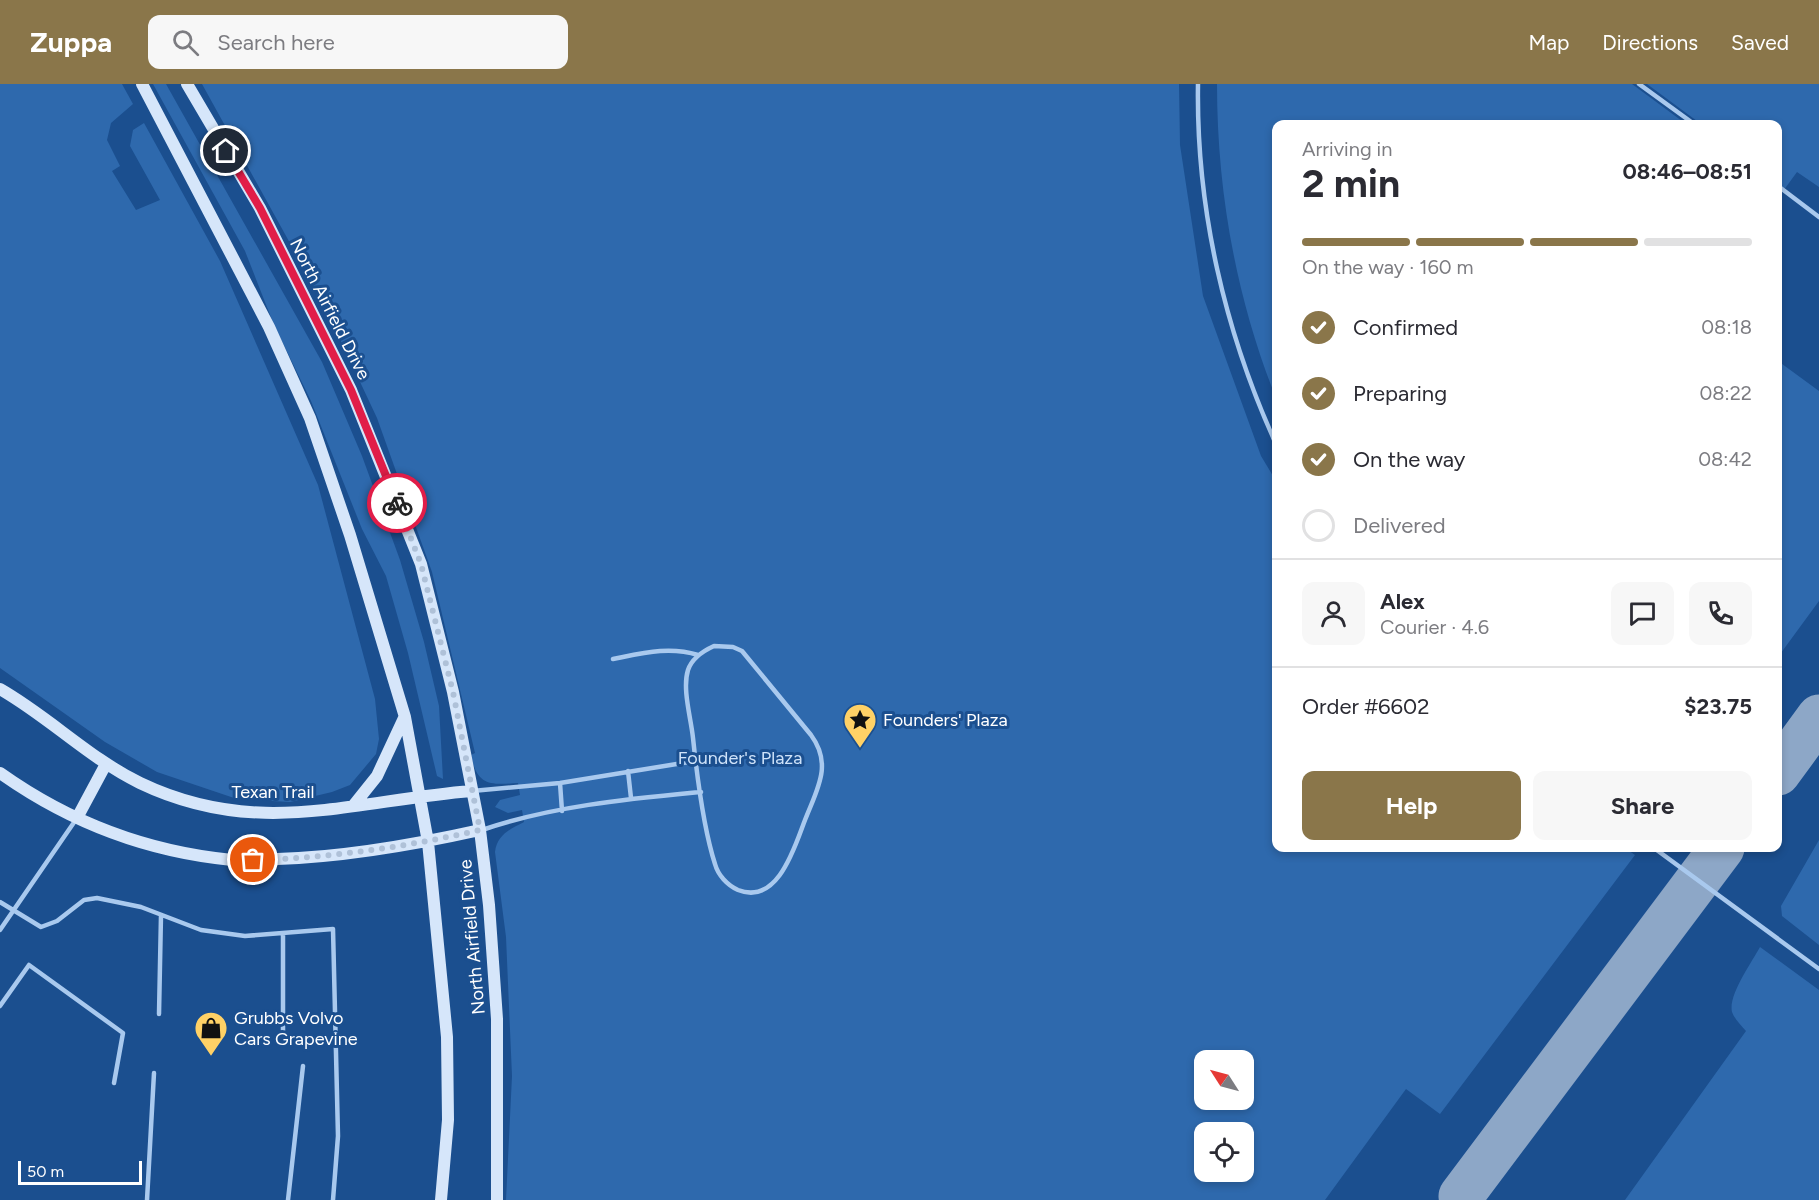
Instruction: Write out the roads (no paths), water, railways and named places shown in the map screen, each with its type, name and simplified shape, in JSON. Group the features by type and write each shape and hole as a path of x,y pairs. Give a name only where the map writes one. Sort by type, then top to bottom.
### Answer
{"main road":[{"name":"North Airfield Drive","path":"142,84 270,327 310,418 350,535 405,717 428,842 447,1037 448,1120 441,1200"},
{"name":"North Airfield Drive","path":"187,84 260,208 351,390 421,564 453,692 480,830 489,905 497,1019 496,1200"},
{"name":"Texan Trail","path":"0,689 105,764 139,783 188,803 238,813 291,814 418,795 471,791"},
{"path":"353,806 377,776 405,717"},
{"path":"77,818 105,764"},
{"path":"0,773 25,790 77,818 126,839 181,852 234,860 309,858 428,842 480,830"}],"lane":[{"path":"1198,84 1203,183 1216,267 1236,342 1272,434"},
{"path":"1639,84 1688,120"},
{"path":"1782,189 1819,217"},
{"path":"714,646 733,647 742,651 820,747 823,767 787,863 770,886 757,891 736,889 720,875 715,864 695,761 687,681 691,664 698,655 714,646"},
{"path":"614,659 660,650 683,651 698,655"},
{"path":"471,791 560,783 695,761"},
{"path":"628,771 631,798"},
{"path":"560,783 562,812"},
{"path":"480,830 511,820 631,798 701,792"},
{"path":"0,930 77,818"},
{"path":"1659,852 1819,969"},
{"path":"0,902 41,927 57,921 84,900 97,898 141,907 201,930 245,936 333,929 339,1136 333,1200"},
{"path":"159,1014 161,915"},
{"path":"283,933 283,1031"},
{"path":"1,1004 30,965 123,1033 114,1083"},
{"path":"288,1200 303,1066"},
{"path":"147,1200 154,1073"}],"place":[{"name":"Founders' Plaza","path":"860,749"},
{"name":"Grubbs Volvo Cars Grapevine","path":"211,1057"}],"park label":[{"name":"Founder's Plaza","path":"740,758"}]}
